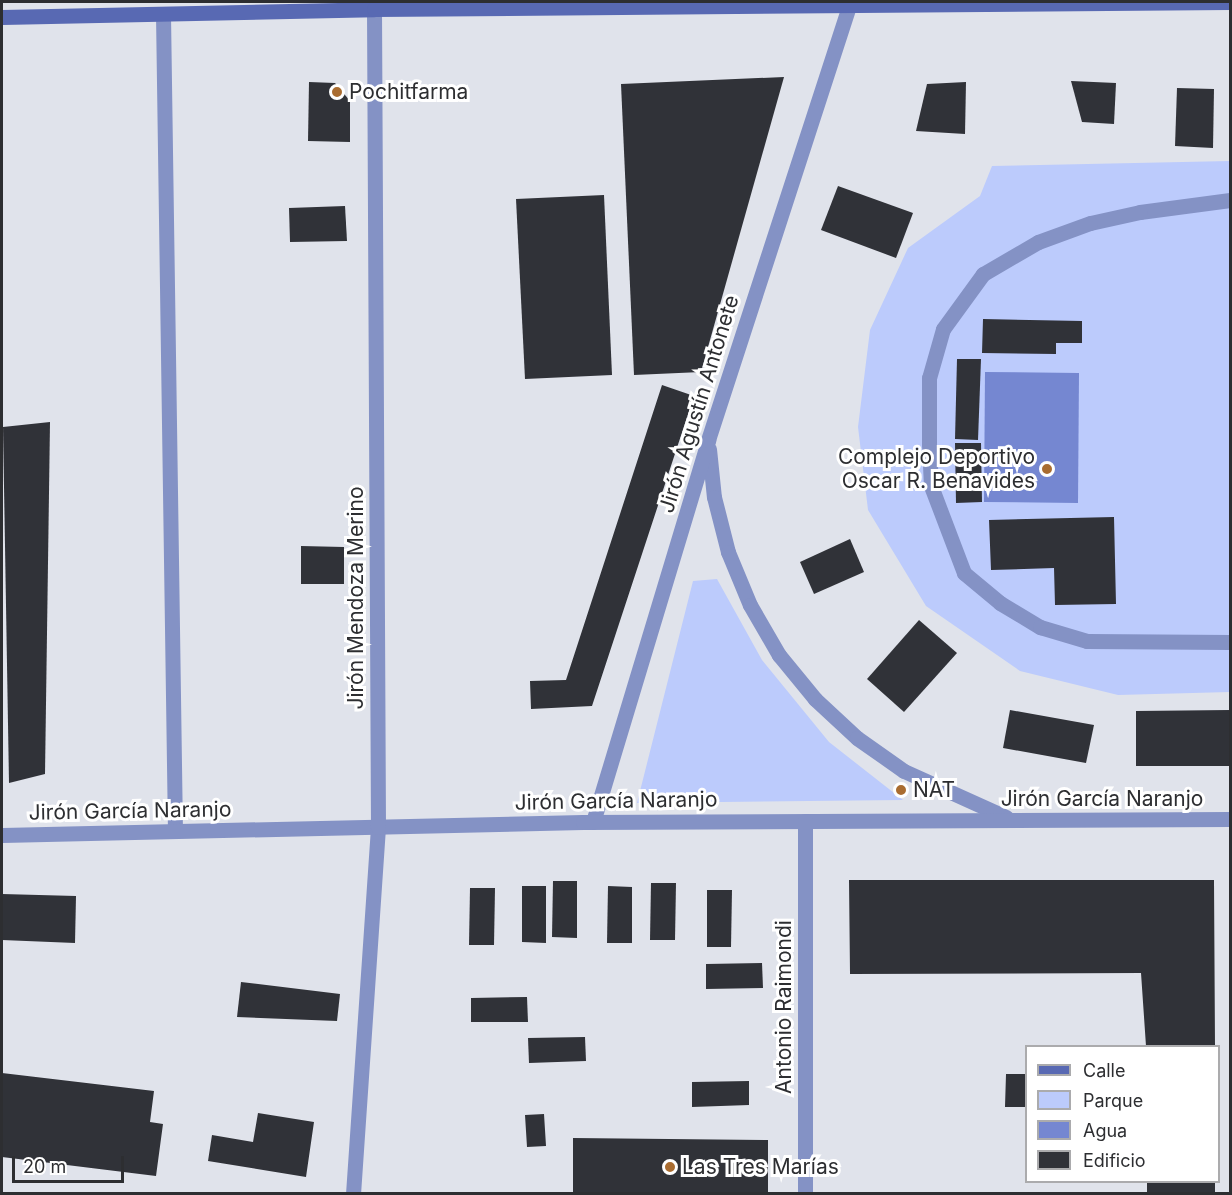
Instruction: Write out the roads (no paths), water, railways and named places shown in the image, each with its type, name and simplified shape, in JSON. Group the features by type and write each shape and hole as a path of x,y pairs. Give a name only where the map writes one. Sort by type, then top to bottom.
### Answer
{"main road":[{"path":"2,17 163,8 374,5 1230,2"}],"street":[{"name":"Jirón Agustín Antonete","path":"593,822 708,440 849,4"},
{"name":"Jirón Mendoza Merino","path":"353,1194 378,827 374,5"},
{"path":"163,8 175,831"},
{"path":"1230,200 1140,212 1090,223 1038,242 983,274 943,329 929,378 929,444 931,486 964,573 1000,603 1040,627 1087,641 1230,642"},
{"path":"708,440 714,497 728,552 750,605 779,655 808,690 857,738 904,771 1015,820"},
{"name":"Jirón García Naranjo","path":"2,836 593,822 1230,819"},
{"name":"Antonio Raimondi","path":"805,821 805,1194"}],"water":[{"path":"985,372 1079,373 1078,503 984,502"}],"place":[{"name":"Pochitfarma","path":"337,92"},
{"name":"Complejo Deportivo Oscar R. Benavides","path":"1047,469"},
{"name":"NAT","path":"901,790"},
{"name":"Las Tres Marías","path":"670,1167"}]}
